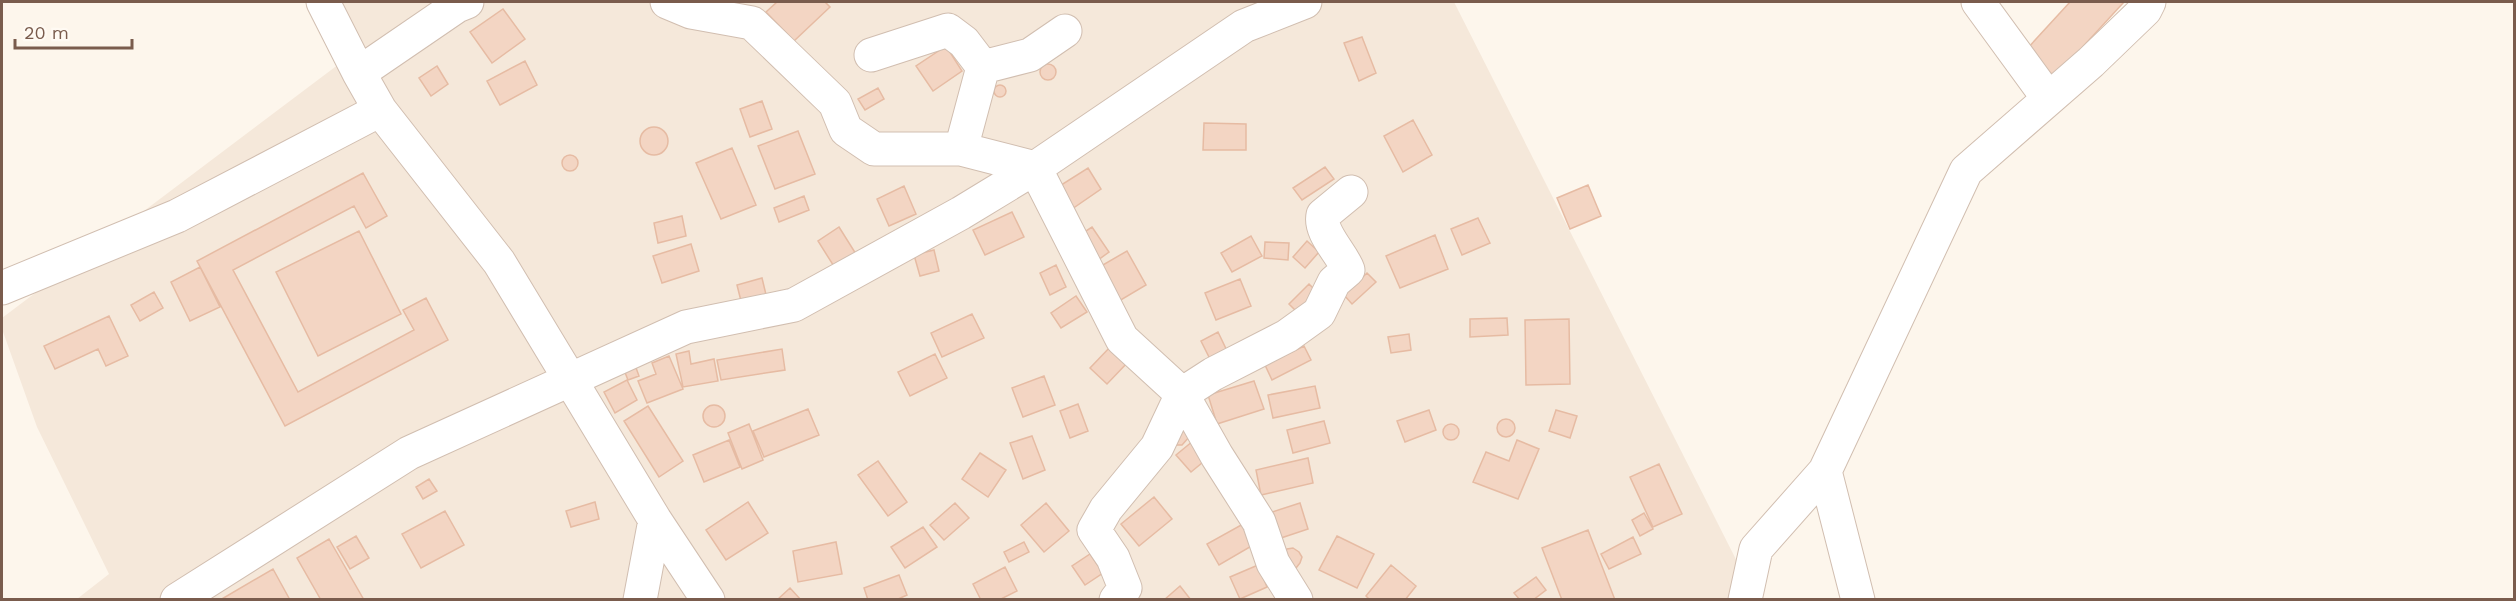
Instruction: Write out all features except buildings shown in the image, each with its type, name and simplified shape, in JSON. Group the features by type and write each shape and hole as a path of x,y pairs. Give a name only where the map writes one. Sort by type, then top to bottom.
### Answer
{"street":[{"path":"323,2 359,73 381,110 499,262 654,520 708,600"},
{"path":"359,73 457,6 467,2"},
{"path":"667,2 691,12 743,10 752,23 835,103 846,130 874,148 961,149 1035,168 1122,339 1182,394 1217,456 1259,522 1273,563 1296,600"},
{"path":"177,600 246,558 391,463 570,378 686,327 794,305 962,213 1035,168 1244,26 1305,2"},
{"path":"1978,2 2049,98"},
{"path":"1745,600 1756,549 1825,471 1966,171 2091,62 2145,10 2149,2"},
{"path":"871,55 948,30 964,42 983,67"},
{"path":"983,67 1030,55 1065,31"},
{"path":"961,149 983,67"},
{"path":"2,288 177,216 381,110"},
{"path":"1116,600 1125,588 1113,558 1094,530 1106,509 1156,447 1182,394 1213,374 1287,336 1319,313 1334,282 1348,270 1345,261 1323,226 1323,215 1351,192"},
{"path":"1825,471 1858,600"},
{"path":"640,600 654,520"}],"shaded area":[{"path":"317,2 1454,2 1756,599 77,599 109,574 37,427 2,329 2,318 351,55"}]}
